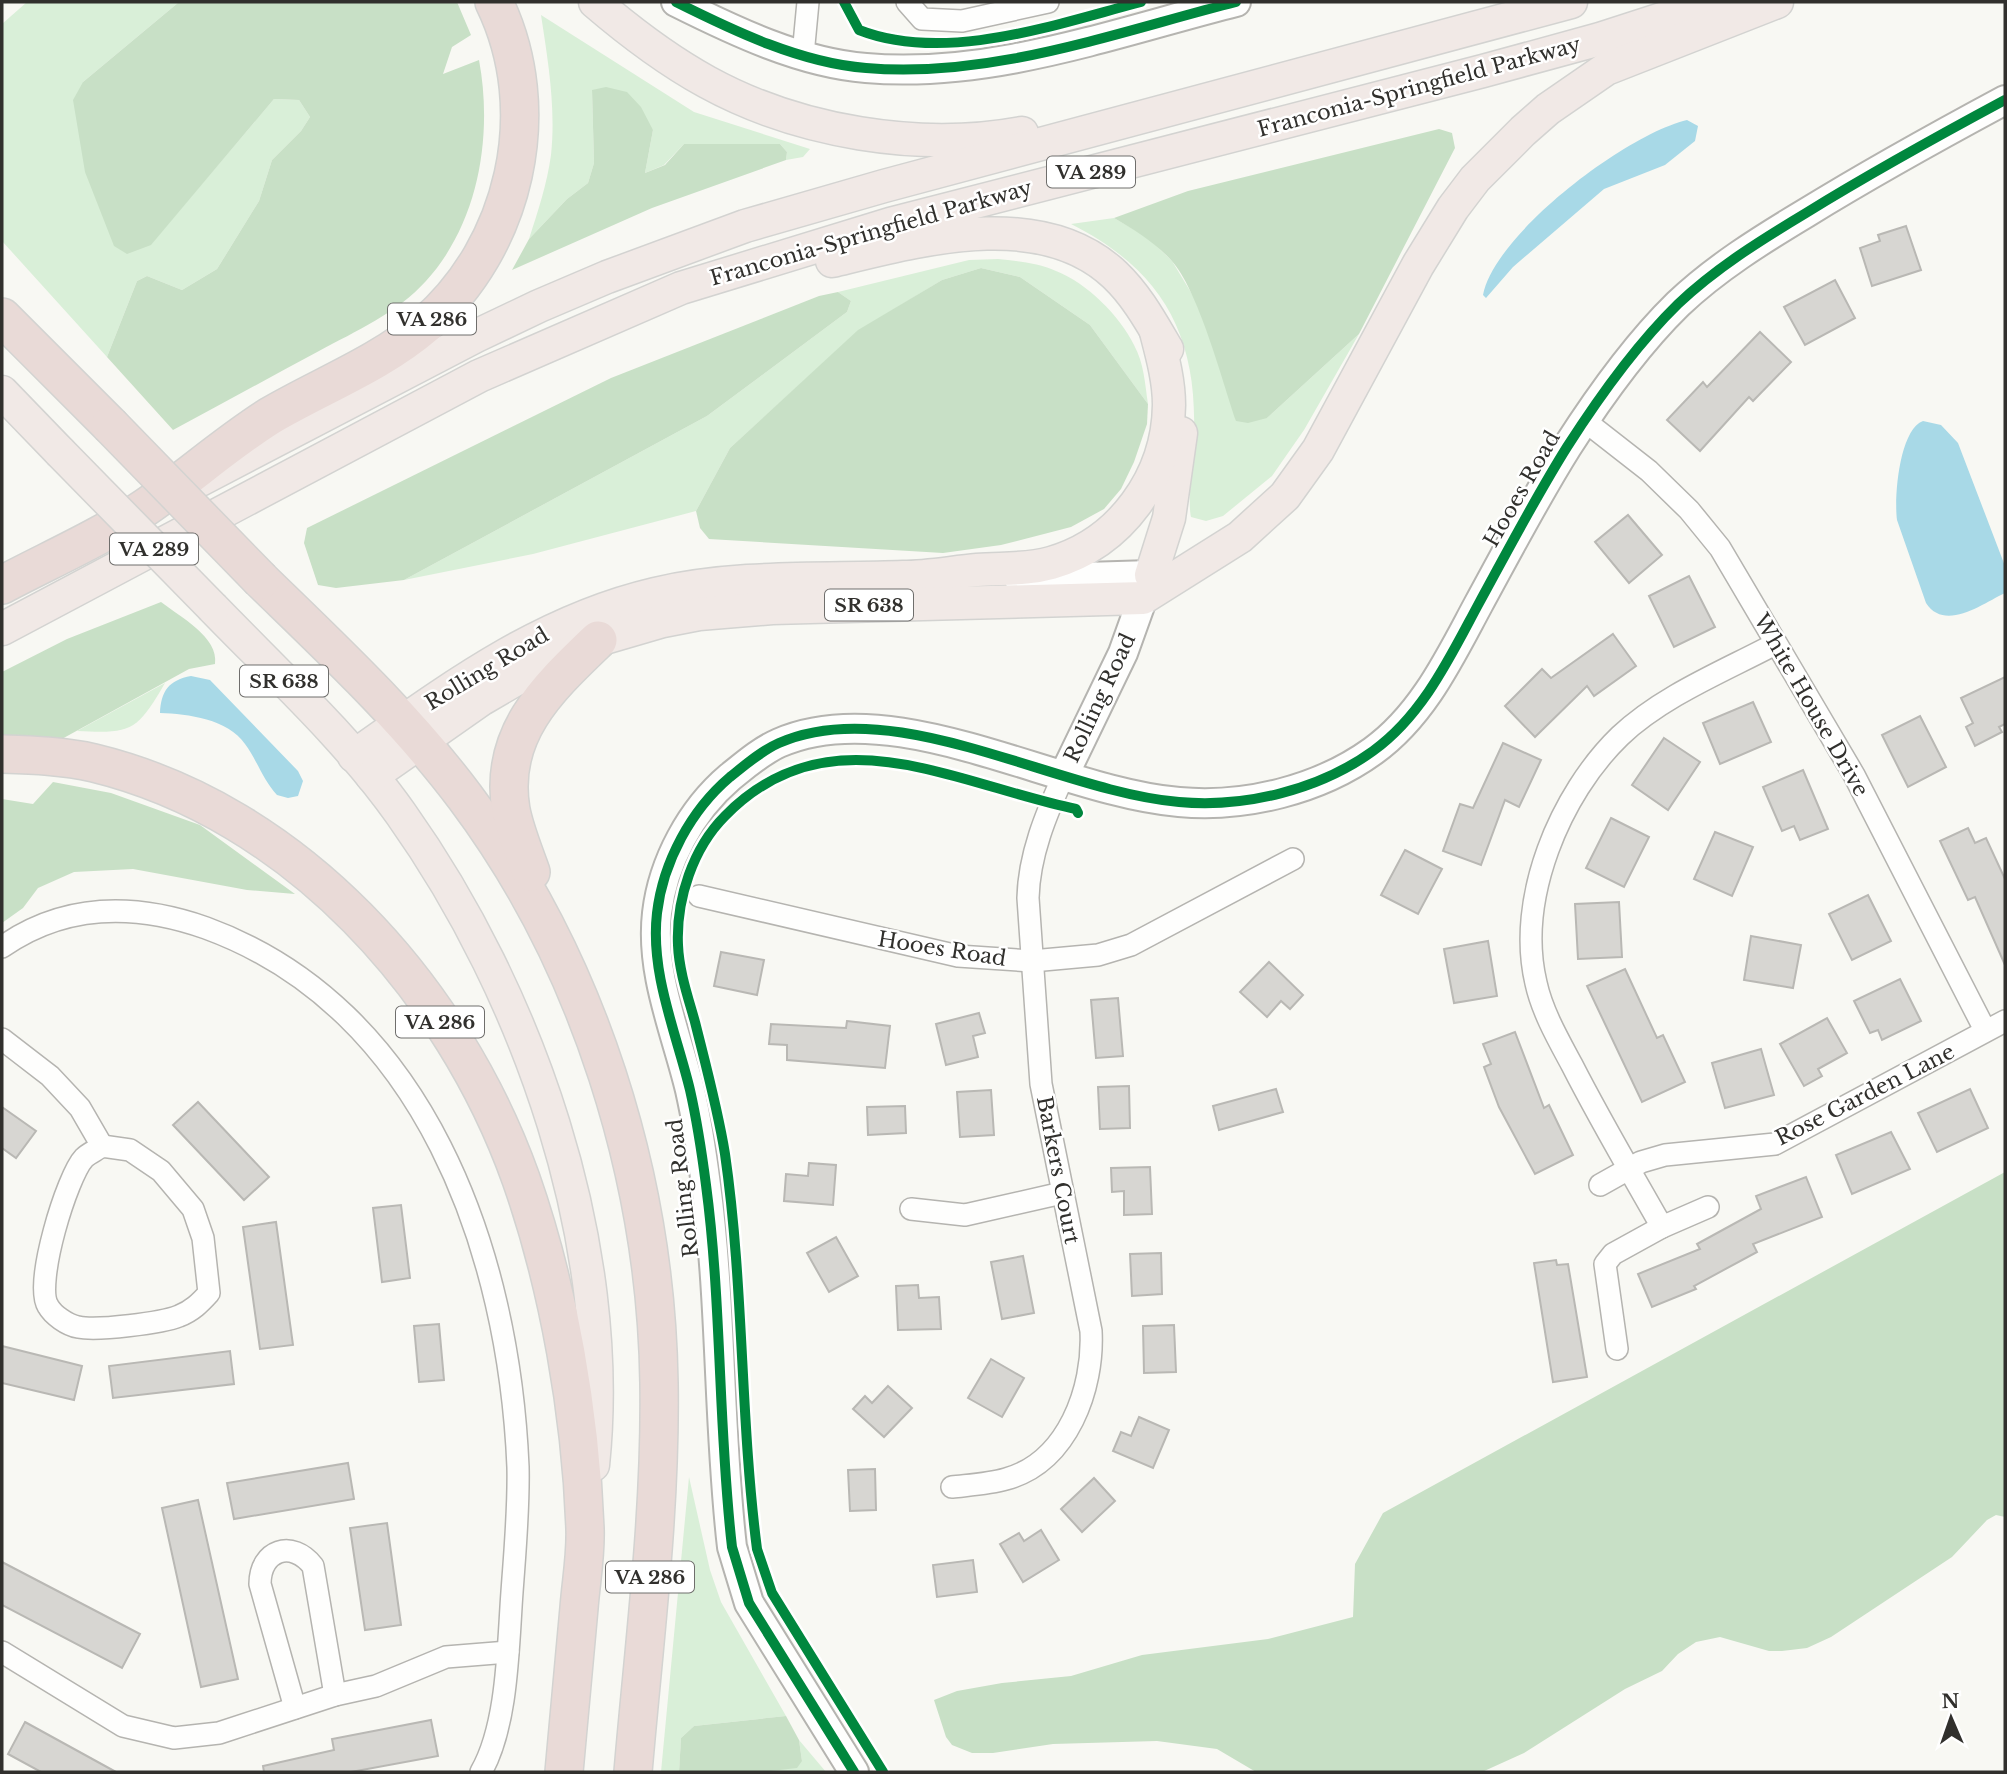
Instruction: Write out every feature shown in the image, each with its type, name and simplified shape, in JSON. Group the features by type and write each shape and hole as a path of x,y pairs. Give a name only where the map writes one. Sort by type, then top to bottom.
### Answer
{"highway":[{"name":"VA 286","path":"2,585 143,509 268,418 402,343 446,305 480,262 504,212 512,186 519,137 512,62 494,2"},
{"name":"VA 286","path":"2,317 261,580 355,671 410,732 467,800 498,846 561,960 601,1060 631,1163 651,1272 656,1327 659,1381 656,1490 633,1772"},
{"path":"561,960 515,825 510,779 519,739 531,711 548,688 598,640"},
{"name":"VA 286","path":"2,754 59,757 122,771 187,795 236,820 324,886 405,972 472,1073 505,1139 528,1199 546,1261 564,1349 586,1531 564,1772"}],"main road":[{"path":"595,2 662,54 734,95 784,114 838,128 906,137 965,139 1009,135 1198,88 1344,62"},
{"name":"Franconia-Springfield Parkway","path":"143,509 475,336 653,259 813,206 1571,2"},
{"name":"Franconia-Springfield Parkway","path":"2,629 479,376 681,288 820,243 1504,65 1600,39 1714,2"},
{"path":"1147,587 1240,537 1285,496 1318,450 1418,265 1453,208 1475,178 1523,131 1577,87 1606,69 1777,2"},
{"path":"479,376 582,346 668,311 766,277 894,247 985,234 1012,234 1049,240 1101,263 1137,300 1174,362 1182,423 1169,518 1147,587"},
{"path":"908,577 1021,569 1052,563 1084,550 1118,525 1144,493 1166,439 1167,385 1156,332"},
{"name":"SR 638","path":"2,392 363,766"},
{"name":"Rolling Road","path":"363,766 517,647 563,624 619,604 693,586 908,577"},
{"name":"Rolling Road","path":"410,732 598,640 663,621 736,610 1147,587"},
{"path":"363,766 425,850 489,962 529,1051 558,1141 580,1240 593,1328 595,1419 586,1531"}],"street":[{"path":"677,2 717,23 803,55 864,68 975,65 1036,53 1236,2"},
{"path":"803,55 808,2"},
{"path":"907,2 922,19 962,21 1048,2"},
{"name":"Hooes Road","path":"1064,775 1158,799 1223,803 1305,785 1343,769 1373,751 1401,726 1432,686 1534,500 1584,421 1650,334 1703,282 1755,244 1831,197 2005,100"},
{"name":"White House Drive","path":"1584,421 1649,471 1689,510 1720,548 1854,775 1985,1030"},
{"name":"Rolling Road","path":"853,1772 759,1620 736,1567 729,1527 706,1187 691,1097 659,972 657,911 663,884 685,832 718,788 763,751 797,737 835,729 877,728 1064,775 1114,674 1147,587 908,577"},
{"path":"1662,1227 1555,1033 1536,983 1531,939 1535,898 1545,857 1564,812 1620,737 1650,713 1774,643"},
{"name":"Barkers Court","path":"952,1487 1007,1479 1026,1469 1062,1438 1082,1402 1091,1365 1091,1331 1041,1084 1028,874 1047,813 1064,775"},
{"name":"Hooes Road","path":"699,896 958,956 1032,961 1098,955 1130,945 1293,859"},
{"path":"2,947 47,922 102,909 128,910 186,921 247,946 306,982 341,1010 376,1046 405,1082 441,1143 468,1209 498,1316 515,1419 518,1495 508,1652 495,1737 481,1772"},
{"name":"Rose Garden Lane","path":"1600,1185 1629,1168 1665,1155 1775,1144 2005,1021"},
{"path":"2,1039 50,1076 72,1100 102,1146 130,1150 150,1164 193,1209 203,1238 209,1293 196,1307 178,1317 127,1326 78,1327 59,1318 46,1304 44,1282 48,1258 72,1177 85,1157 102,1146"},
{"path":"911,1209 965,1215 1062,1193"},
{"path":"1618,1349 1605,1264 1613,1254 1662,1227 1708,1207"},
{"path":"295,1708 260,1584 260,1569 266,1558 281,1552 291,1550 307,1558 313,1566 335,1695"},
{"path":"2,1652 123,1726 174,1738 219,1733 335,1695 376,1686 446,1657 508,1652"}],"green space":[{"path":"27,2 179,2 83,82 151,244 274,99 299,100 310,117 301,131 272,160 259,201 217,269 182,290 147,276 137,281 107,357 2,241 2,24"},
{"path":"179,2 457,2 471,35 452,47 443,74 479,60 484,118 478,177 470,205 459,233 426,281 402,303 376,320 173,430 107,357 137,281 147,276 182,290 217,269 259,201 272,160 301,131 310,117 299,100 274,99 151,245 127,254 114,246 85,172 73,100 83,82"},
{"path":"541,15 694,112 810,149 803,157 786,160 787,152 780,144 684,144 664,165 645,173 653,130 592,90 594,163 588,183 567,199 529,239 547,176 553,120"},
{"path":"606,87 627,92 641,107 653,130 645,173 665,165 684,144 780,144 787,152 786,160 652,208 512,270 529,239 567,199 588,183 594,163 592,90"},
{"path":"1439,129 1452,133 1455,148 1359,334 1267,418 1248,423 1236,421 1200,313 1181,274 1158,248 1114,218 1188,191"},
{"path":"1114,218 1147,237 1172,261 1267,418 1359,334 1304,430 1272,476 1223,516 1206,521 1191,517 1193,396 1189,364 1180,334 1167,307 1150,283 1128,261 1071,224"},
{"path":"998,259 1035,264 1056,271 1091,292 1128,334 1140,359 1148,404 1090,325 1020,277 981,268 942,280 858,331 730,448 696,511 533,554 404,580 707,416 847,312 851,301 838,292 969,260"},
{"path":"981,268 1020,277 1090,325 1148,404 1147,424 1134,462 1121,489 1104,509 1071,527 1001,545 943,553 709,539 700,528 696,511 730,448 858,330 942,280"},
{"path":"838,292 851,301 847,312 707,416 404,580 336,588 318,585 304,543 307,528 611,378 819,296"},
{"path":"161,602 205,636 215,654 215,664 189,669 60,740 2,737 2,672 67,639"},
{"path":"165,683 147,711 131,726 110,732 77,731"},
{"path":"53,782 111,793 200,825 295,894 247,890 133,869 74,872 38,888 23,908 2,923 2,799 33,804"},
{"path":"2005,1172 2005,1517 1996,1515 1987,1520 1952,1557 1831,1637 1807,1648 1782,1651 1769,1651 1720,1637 1696,1642 1678,1654 1662,1671 1625,1689 1524,1753 1482,1772 1256,1772 1217,1749 1157,1741 1053,1744 993,1753 972,1753 952,1745 946,1737 934,1700 957,1691 1071,1676 1142,1655 1268,1639 1353,1617 1355,1564 1383,1513"},
{"path":"689,1477 710,1570 721,1602 786,1716 694,1726 681,1738 679,1772 661,1772"},
{"path":"786,1716 799,1740 802,1761 797,1768 762,1772 679,1772 681,1738 694,1726"},
{"path":"799,1740 826,1772 762,1772 802,1761"}],"water":[{"path":"1687,120 1698,126 1695,141 1665,165 1604,189 1513,267 1486,298 1483,295 1493,270 1512,243 1567,190 1599,165 1632,145 1662,129"},
{"path":"1923,421 1941,425 1958,443 2005,566 2005,593 1964,613 1943,615 1926,603 1897,520 1896,497 1903,450 1908,437"},
{"path":"191,676 210,680 298,771 303,781 298,796 288,798 277,795 245,744 228,729 218,723 195,717 160,713 162,698 168,688 177,680"}],"building":[{"path":"1906,226 1921,270 1872,286 1860,248 1880,241 1878,235"},
{"path":"1835,280 1855,318 1805,345 1784,307"},
{"path":"1760,332 1791,362 1753,401 1749,397 1700,451 1667,420 1703,382 1707,387"},
{"path":"1628,515 1662,555 1629,583 1595,542"},
{"path":"1689,576 1715,627 1674,647 1649,596"},
{"path":"1613,634 1636,666 1594,696 1587,686 1535,737 1505,706 1542,669 1551,678"},
{"path":"2005,677 2005,724 1999,727 2002,732 1975,746 1966,727 1973,723 1961,698"},
{"path":"1753,702 1771,742 1720,764 1703,723"},
{"path":"1920,716 1946,767 1908,787 1882,735"},
{"path":"1664,738 1700,762 1668,810 1632,785"},
{"path":"1503,743 1541,760 1519,807 1505,800 1481,865 1443,851 1460,804 1473,808"},
{"path":"1803,770 1828,829 1800,840 1794,826 1782,831 1763,787"},
{"path":"1611,818 1649,837 1624,887 1586,868"},
{"path":"1968,828 1975,843 1986,838 2005,879 2005,965 1975,897 1968,900 1940,841"},
{"path":"1715,832 1753,847 1732,896 1694,879"},
{"path":"1405,850 1442,869 1418,914 1381,895"},
{"path":"1868,895 1891,941 1852,960 1829,914"},
{"path":"1619,902 1622,957 1578,959 1575,904"},
{"path":"1751,936 1801,945 1793,988 1744,980"},
{"path":"1488,941 1497,996 1454,1003 1444,949"},
{"path":"721,952 764,960 757,995 714,986"},
{"path":"1269,962 1303,995 1290,1009 1281,1001 1267,1017 1240,992"},
{"path":"1625,969 1657,1038 1663,1035 1685,1082 1642,1102 1587,986"},
{"path":"1900,979 1921,1021 1882,1040 1878,1030 1870,1033 1854,1001"},
{"path":"1118,998 1123,1056 1096,1058 1091,1000"},
{"path":"979,1013 985,1033 973,1036 978,1057 946,1065 936,1024"},
{"path":"1827,1018 1847,1053 1818,1069 1822,1076 1804,1086 1780,1044"},
{"path":"847,1021 890,1026 885,1068 787,1060 787,1045 769,1044 771,1024 846,1028"},
{"path":"1515,1032 1544,1108 1549,1105 1573,1155 1535,1174 1499,1107 1484,1067 1491,1064 1483,1044"},
{"path":"1761,1049 1774,1095 1725,1108 1712,1063"},
{"path":"1129,1086 1130,1128 1100,1129 1098,1087"},
{"path":"1276,1089 1283,1112 1219,1130 1213,1106"},
{"path":"1970,1089 1988,1128 1937,1152 1918,1113"},
{"path":"991,1090 994,1135 960,1137 957,1092"},
{"path":"198,1102 269,1177 244,1200 173,1125"},
{"path":"905,1106 906,1133 868,1135 867,1107"},
{"path":"2,1107 36,1131 16,1158 2,1148"},
{"path":"1891,1132 1910,1169 1852,1194 1836,1155"},
{"path":"809,1163 836,1165 833,1205 784,1201 786,1174 808,1176"},
{"path":"1150,1167 1152,1214 1124,1215 1124,1191 1112,1192 1111,1168"},
{"path":"1806,1177 1822,1217 1753,1244 1757,1252 1694,1286 1696,1289 1652,1307 1638,1274 1700,1249 1697,1244 1761,1209 1756,1196"},
{"path":"401,1205 410,1278 382,1282 373,1208"},
{"path":"276,1222 293,1345 260,1349 243,1227"},
{"path":"836,1237 858,1276 829,1292 807,1253"},
{"path":"1161,1253 1162,1294 1132,1296 1130,1254"},
{"path":"1023,1256 1034,1313 1002,1319 991,1262"},
{"path":"1556,1260 1557,1265 1568,1264 1587,1377 1553,1382 1534,1263"},
{"path":"918,1285 919,1298 939,1297 941,1329 898,1330 896,1286"},
{"path":"439,1324 444,1380 419,1382 414,1326"},
{"path":"1174,1325 1176,1372 1144,1373 1143,1326"},
{"path":"2,1346 82,1366 74,1400 2,1383"},
{"path":"230,1351 234,1384 113,1398 109,1366"},
{"path":"991,1359 1024,1378 1002,1417 968,1398"},
{"path":"888,1386 912,1408 884,1437 853,1409 865,1396 872,1403"},
{"path":"1139,1417 1169,1430 1153,1468 1113,1451 1121,1432 1131,1436"},
{"path":"348,1463 354,1499 234,1519 227,1483"},
{"path":"875,1469 876,1510 850,1511 848,1470"},
{"path":"1094,1478 1115,1501 1082,1532 1061,1509"},
{"path":"198,1500 238,1679 201,1687 162,1508"},
{"path":"387,1523 401,1625 365,1630 350,1528"},
{"path":"1041,1530 1059,1560 1023,1582 1000,1544 1019,1533 1024,1541"},
{"path":"973,1560 977,1592 937,1597 933,1565"},
{"path":"2,1562 140,1634 122,1668 2,1605"},
{"path":"431,1720 438,1756 351,1772 264,1772 263,1766 334,1750 332,1739"},
{"path":"25,1722 116,1772 41,1772 8,1754"}],"cycle path":[{"path":"676,2 768,44 817,60 866,68 913,70 1007,60 1100,39 1236,2"},
{"path":"844,2 859,30 893,39 928,43 1001,37 1141,2"},
{"path":"854,1772 749,1603 732,1547 724,1457 715,1275 706,1185 690,1090 657,958 657,913 660,894 672,856 691,821 716,790 760,754 779,743 825,730 873,729 925,737 1132,795 1179,802 1255,799 1305,786 1352,765 1391,737 1421,703 1446,665 1532,505 1567,447 1618,372 1678,304 1723,267 1772,234 1880,169 2005,100"},
{"path":"883,1772 772,1593 757,1549 731,1203 719,1121 680,964 680,910 696,859 704,843 725,816 765,784 807,766 850,760 894,763 939,772 1076,809 1078,813"}]}
